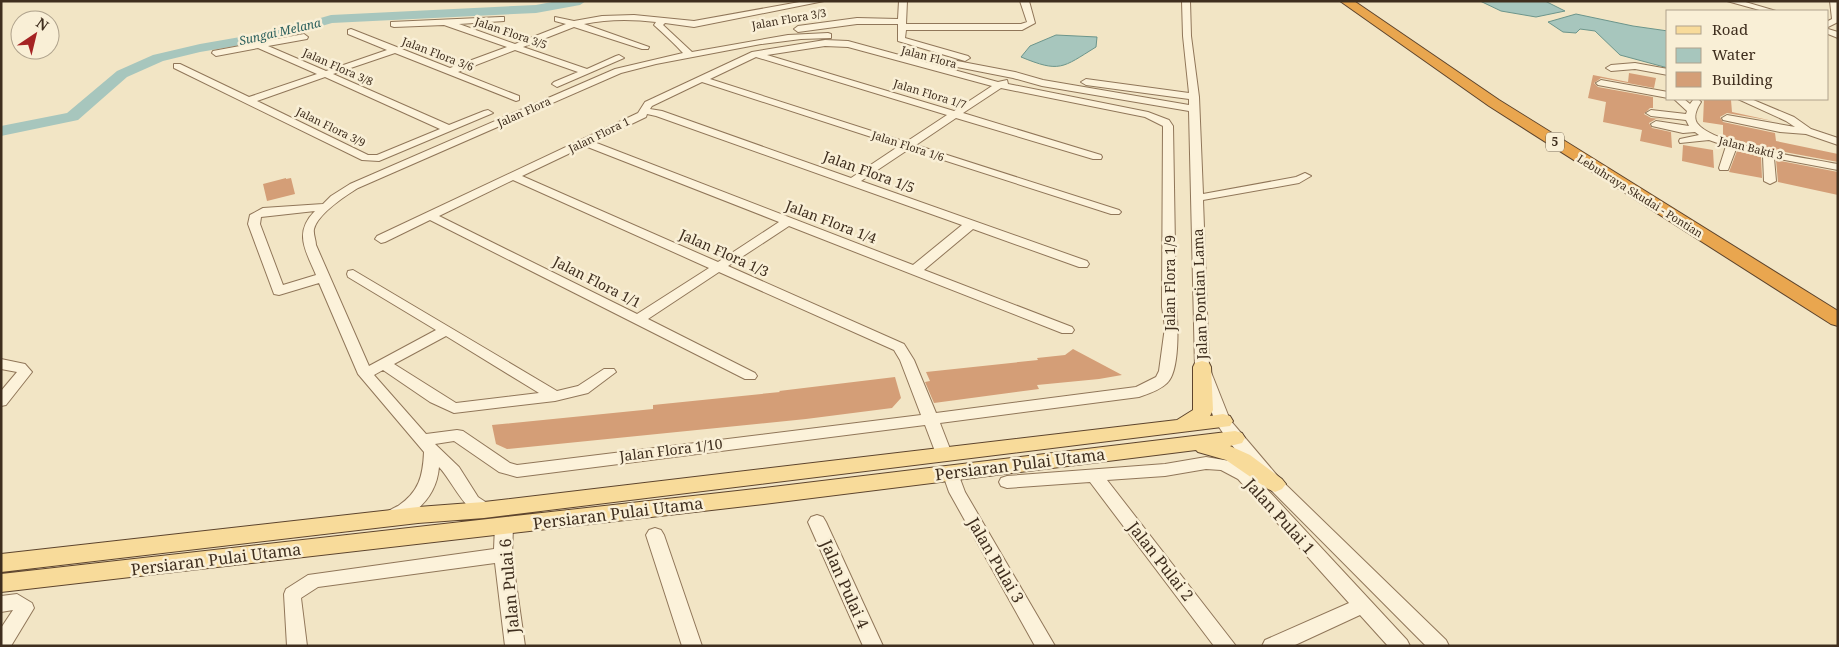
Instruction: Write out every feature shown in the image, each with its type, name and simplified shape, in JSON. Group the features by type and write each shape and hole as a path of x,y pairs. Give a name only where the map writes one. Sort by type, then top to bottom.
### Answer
{"highway":[{"name":"Lebuhraya Skudai - Pontian","path":"1346,1 1494,103 1838,320"},
{"name":"Lebuhraya Skudai - Pontian","path":"1362,1 1509,101 1838,305"}],"main road":[{"path":"1169,437 1200,416 1203,410 1202,367"},
{"name":"Persiaran Pulai Utama","path":"1169,437 1223,421"},
{"path":"1169,437 1224,450 1249,463 1275,484"},
{"name":"Persiaran Pulai Utama","path":"1,563 386,519 947,463 1169,437 1235,438"},
{"name":"Persiaran Pulai Utama","path":"1,583 504,526 947,463"}],"street":[{"path":"451,71 574,24 608,17 664,20 694,24 820,1"},
{"path":"903,1 900,36 905,41 971,59"},
{"name":"Jalan Flora 3/3","path":"711,44 834,23 1022,27 1031,23 1026,2 1024,1"},
{"name":"Jalan Pontian Lama","path":"1186,1 1186,36 1194,97 1202,367 1223,421 1235,438 1275,484 1440,646"},
{"path":"1720,1 1756,10"},
{"path":"1731,1 1768,10"},
{"path":"1829,24 1836,20 1834,1"},
{"path":"445,22 501,19"},
{"path":"558,19 645,47"},
{"path":"664,20 658,25 666,30 690,55"},
{"name":"Jalan Flora 3/5","path":"394,24 445,22 587,72"},
{"name":"Jalan Flora 3/6","path":"351,32 516,98"},
{"name":"Jalan Flora","path":"484,510 472,501 453,471 427,445 365,374 310,245 308,230 313,220 324,207 354,186 618,71 690,55 807,36 840,36 869,40 968,67 1015,75 1116,102"},
{"name":"Jalan Flora 3/8","path":"260,45 304,37"},
{"name":"Jalan Flora 1","path":"381,239 642,115 648,104 755,54 825,43 848,44 1000,85 1116,102"},
{"path":"216,53 260,45"},
{"name":"Jalan Flora 3/8","path":"260,45 449,128"},
{"path":"248,101 395,50"},
{"name":"Jalan Flora 1/7","path":"755,54 1097,157"},
{"path":"557,84 619,58"},
{"name":"Jalan Flora 3/9","path":"177,66 366,158 372,159 488,112"},
{"path":"1611,68 1635,66 1666,72"},
{"path":"852,182 1015,75"},
{"name":"Jalan Flora","path":"1015,75 1046,76 1194,97"},
{"name":"Jalan Flora 1/6","path":"701,79 1115,212"},
{"path":"1601,83 1666,92"},
{"path":"1116,102 1141,100 1194,109"},
{"path":"1680,100 1692,110"},
{"path":"1745,100 1790,119 1807,131"},
{"name":"Jalan Flora 1/9","path":"930,418 1139,392 1162,380 1166,370 1172,327 1169,307 1168,126 1165,122 1116,102"},
{"path":"1651,113 1692,110"},
{"path":"1692,110 1691,122 1696,129"},
{"name":"Jalan Flora 1/5","path":"644,111 658,113 1083,264"},
{"path":"1727,118 1780,129 1807,131 1838,142"},
{"path":"1656,124 1683,130 1696,129"},
{"name":"Jalan Bakti 3","path":"1696,129 1709,137 1732,145 1838,167"},
{"path":"1684,141 1709,137"},
{"name":"Jalan Flora 1/4","path":"585,142 1067,330"},
{"path":"1724,168 1732,145"},
{"path":"1768,153 1770,182"},
{"name":"Jalan Flora 1/3","path":"513,176 898,347 908,360 930,418"},
{"path":"1293,176 1305,176 1299,180 1196,194 1293,176"},
{"path":"324,207 263,212 256,216 254,224 279,291 324,277"},
{"name":"Jalan Flora 1/1","path":"430,216 750,376"},
{"path":"638,320 788,221"},
{"path":"914,270 971,224"},
{"path":"353,274 555,396"},
{"path":"365,374 446,330"},
{"path":"384,364 435,398 454,408 555,396 583,390 609,372"},
{"path":"1,402 26,372 20,367 4,369"},
{"name":"Jalan Flora 1/10","path":"427,445 457,435 505,468 517,471 930,418"},
{"name":"Jalan Pulai 3","path":"930,418 957,492 1045,646"},
{"path":"386,519 411,506 425,492 433,467 427,445"},
{"name":"Jalan Pulai 1","path":"1007,482 1165,470 1206,463 1231,468 1244,475 1400,646"},
{"name":"Jalan Pulai 2","path":"1095,476 1226,646"},
{"name":"Jalan Pulai 4","path":"817,522 873,646"},
{"name":"Jalan Pulai 6","path":"504,526 503,555 515,646"},
{"path":"655,535 692,646"},
{"path":"297,646 293,594 314,580 503,555"},
{"path":"1,604 17,602 24,608 1,645"},
{"path":"1272,646 1362,606"}],"water":[{"path":"1480,1 1545,1 1565,11 1536,17 1501,11"},
{"path":"1576,14 1666,31 1666,67 1620,55 1595,31 1580,29 1576,33 1563,32 1548,22"},
{"path":"1056,35 1097,37 1096,47 1068,64 1060,66 1044,65 1021,57 1030,46"}],"building":[{"path":"1629,73 1656,78 1654,88 1601,78 1594,83 1598,87 1653,97 1653,108 1650,108 1644,114 1651,118 1671,120 1656,119 1649,123 1652,128 1671,132 1672,148 1640,141 1642,130 1603,122 1606,102 1588,98 1593,75 1628,82"},
{"path":"1704,100 1731,100 1732,112 1773,121 1727,113 1720,117 1723,122 1775,133 1776,141 1838,154 1838,162 1763,148 1723,136 1723,125 1703,122"},
{"path":"1683,145 1713,150 1714,168 1682,161"},
{"path":"1737,151 1761,157 1762,178 1729,172"},
{"path":"1776,160 1838,172 1838,195 1778,182"},
{"path":"291,178 295,194 267,201 263,184"},
{"path":"1073,349 1122,375 1037,385 1039,389 934,403 925,382 930,381 926,372 1038,360 1037,358 1065,355"},
{"path":"895,377 901,398 892,408 806,419 507,449 496,444 492,425 653,409 653,405 780,392"}],"waterway":[{"name":"Sungai Melana","path":"1,131 72,117 122,74 158,58 200,48 277,35 331,19 536,9 580,1"}]}
